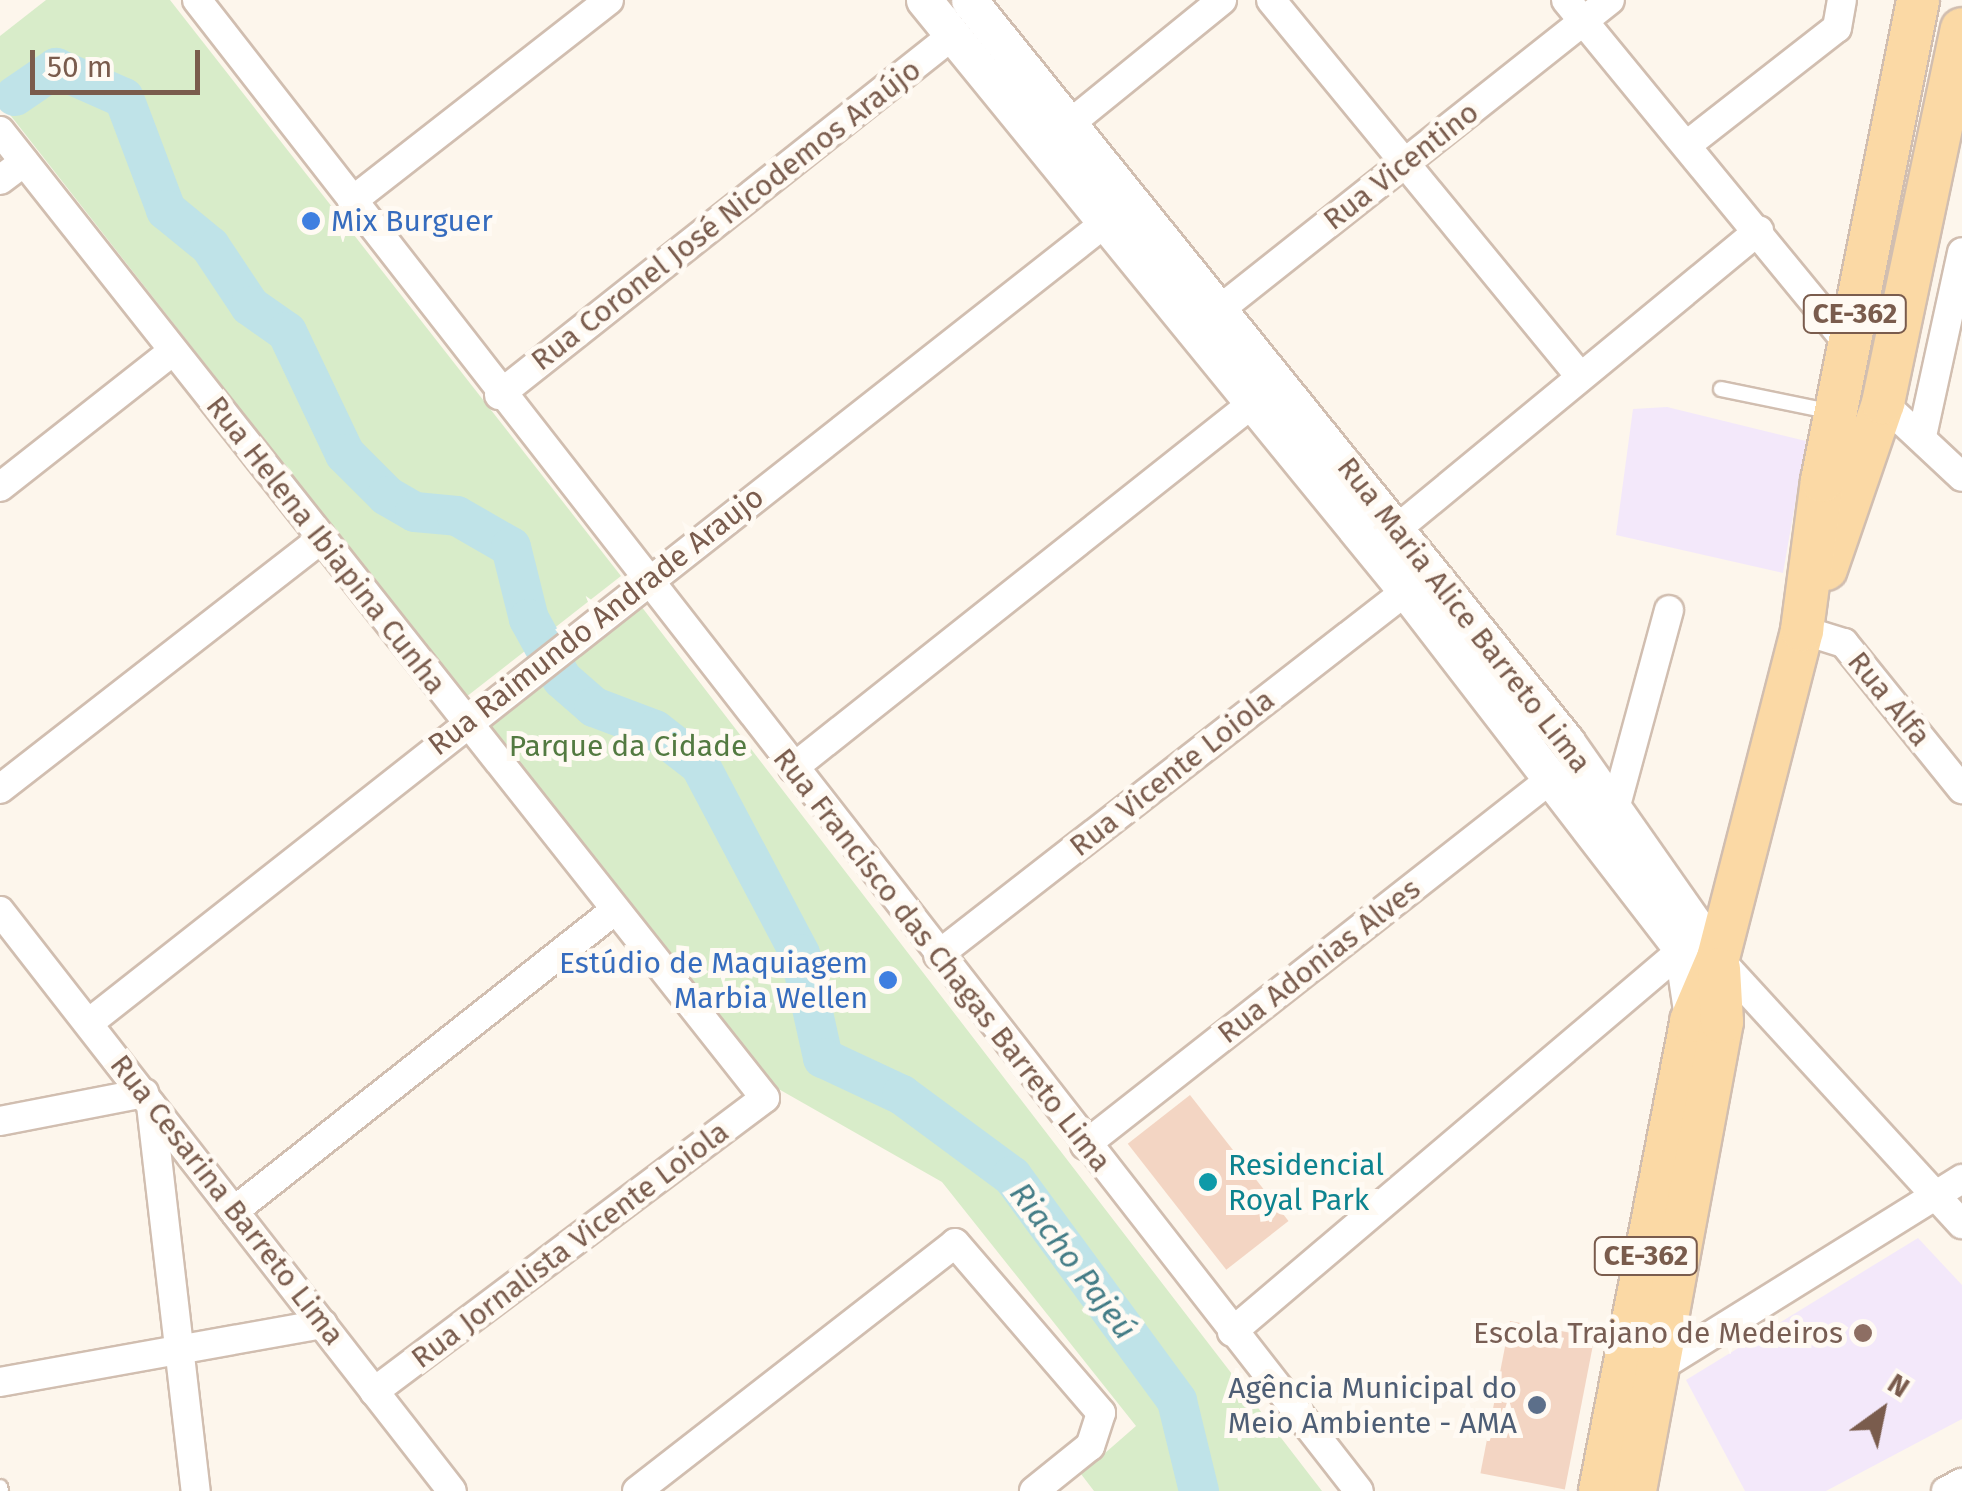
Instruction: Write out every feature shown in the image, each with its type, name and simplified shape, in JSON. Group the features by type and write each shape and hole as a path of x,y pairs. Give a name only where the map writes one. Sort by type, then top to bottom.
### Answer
{"main road":[{"name":"CE-362","path":"1802,630 1835,412 1918,0"},
{"name":"CE-362","path":"1600,1491 1692,1021 1700,954 1802,630 1882,403 1962,28"},
{"name":"CE-362","path":"1634,1491 1722,1022 1700,954"}],"street":[{"path":"352,201 609,0"},
{"name":"Rua Maria Alice Barreto Lima","path":"924,0 953,35 1057,135 1205,322 1615,809 1700,954"},
{"name":"Rua Maria Alice Barreto Lima","path":"969,0 1057,135 1105,223 1205,322 1249,406 1385,539 1406,591 1552,778 1700,954 1962,1224"},
{"path":"1057,135 1222,0"},
{"path":"1271,0 1578,374"},
{"name":"Rua Vicentino","path":"1205,322 1406,163 1575,11 1610,0"},
{"path":"1687,145 1838,28 1842,0"},
{"name":"Rua Francisco das Chagas Barreto Lima","path":"214,6 352,201 498,396 1359,1491"},
{"path":"1575,11 1849,344"},
{"name":"Rua Coronel José Nicodemos Araújo","path":"498,396 953,35"},
{"name":"Rua Helena Ibiapina Cunha","path":"0,131 320,540 766,1098"},
{"path":"0,180 24,162"},
{"name":"Rua Raimundo Andrade Araujo","path":"90,1022 466,721 1105,223"},
{"path":"1385,539 1578,374 1758,230"},
{"path":"1922,436 1962,252"},
{"path":"0,486 173,351"},
{"path":"1882,403 1922,436 1962,478"},
{"path":"793,768 1249,406"},
{"path":"0,789 320,540"},
{"name":"Rua Vicente Loiola","path":"938,954 1406,591"},
{"path":"1615,809 1669,610"},
{"name":"Rua Alfa","path":"1802,630 1844,643 1962,790"},
{"name":"Rua Adonias Alves","path":"1085,1145 1552,778"},
{"path":"234,1210 614,910"},
{"name":"Rua Cesarina Barreto Lima","path":"0,911 452,1491"},
{"path":"1232,1332 1700,954"},
{"path":"0,1121 148,1097 182,1347 196,1491"},
{"name":"Rua Jornalista Vicente Loiola","path":"374,1392 766,1098"},
{"path":"1660,1367 1936,1198 1962,1178"},
{"path":"637,1491 955,1243 1100,1412 1090,1446 1064,1482 1034,1491"},
{"path":"0,1382 323,1324"},
{"path":"1946,1491 1962,1482"}],"lane":[{"path":"1721,389 1835,412"}],"shaded area":[{"path":"1667,407 1806,441 1783,573 1616,535 1633,409"},
{"name":"Escola Trajano de Medeiros","path":"1918,1238 1962,1285 1962,1419 1826,1491 1745,1491 1686,1380"}],"green space":[{"name":"Parque da Cidade","path":"46,0 170,0 621,576 466,697 0,102 0,36"},
{"name":"Parque da Cidade","path":"641,606 1322,1491 1094,1491 1081,1474 1136,1426 942,1182 768,1083 490,725"}],"building":[{"name":"Residencial Royal Park","path":"1190,1095 1289,1221 1226,1270 1128,1144"},
{"name":"Agência Municipal do Meio Ambiente - AMA","path":"1510,1321 1594,1337 1565,1490 1480,1473"}],"waterway":[{"name":"Riacho Pajeú","path":"15,96 56,68 124,98 166,210 210,246 250,306 287,332 345,454 387,496 415,512 457,516 511,547 529,619 562,679 594,707 655,730 700,765 800,954 823,1058 902,1095 1012,1176 1177,1401 1199,1491"}],"place":[{"name":"Mix Burguer","path":"311,221"},
{"name":"Estúdio de Maquiagem Marbia Wellen","path":"888,980"},
{"name":"Residencial Royal Park","path":"1208,1182"},
{"name":"Escola Trajano de Medeiros","path":"1863,1333"},
{"name":"Agência Municipal do Meio Ambiente - AMA","path":"1537,1405"}]}
